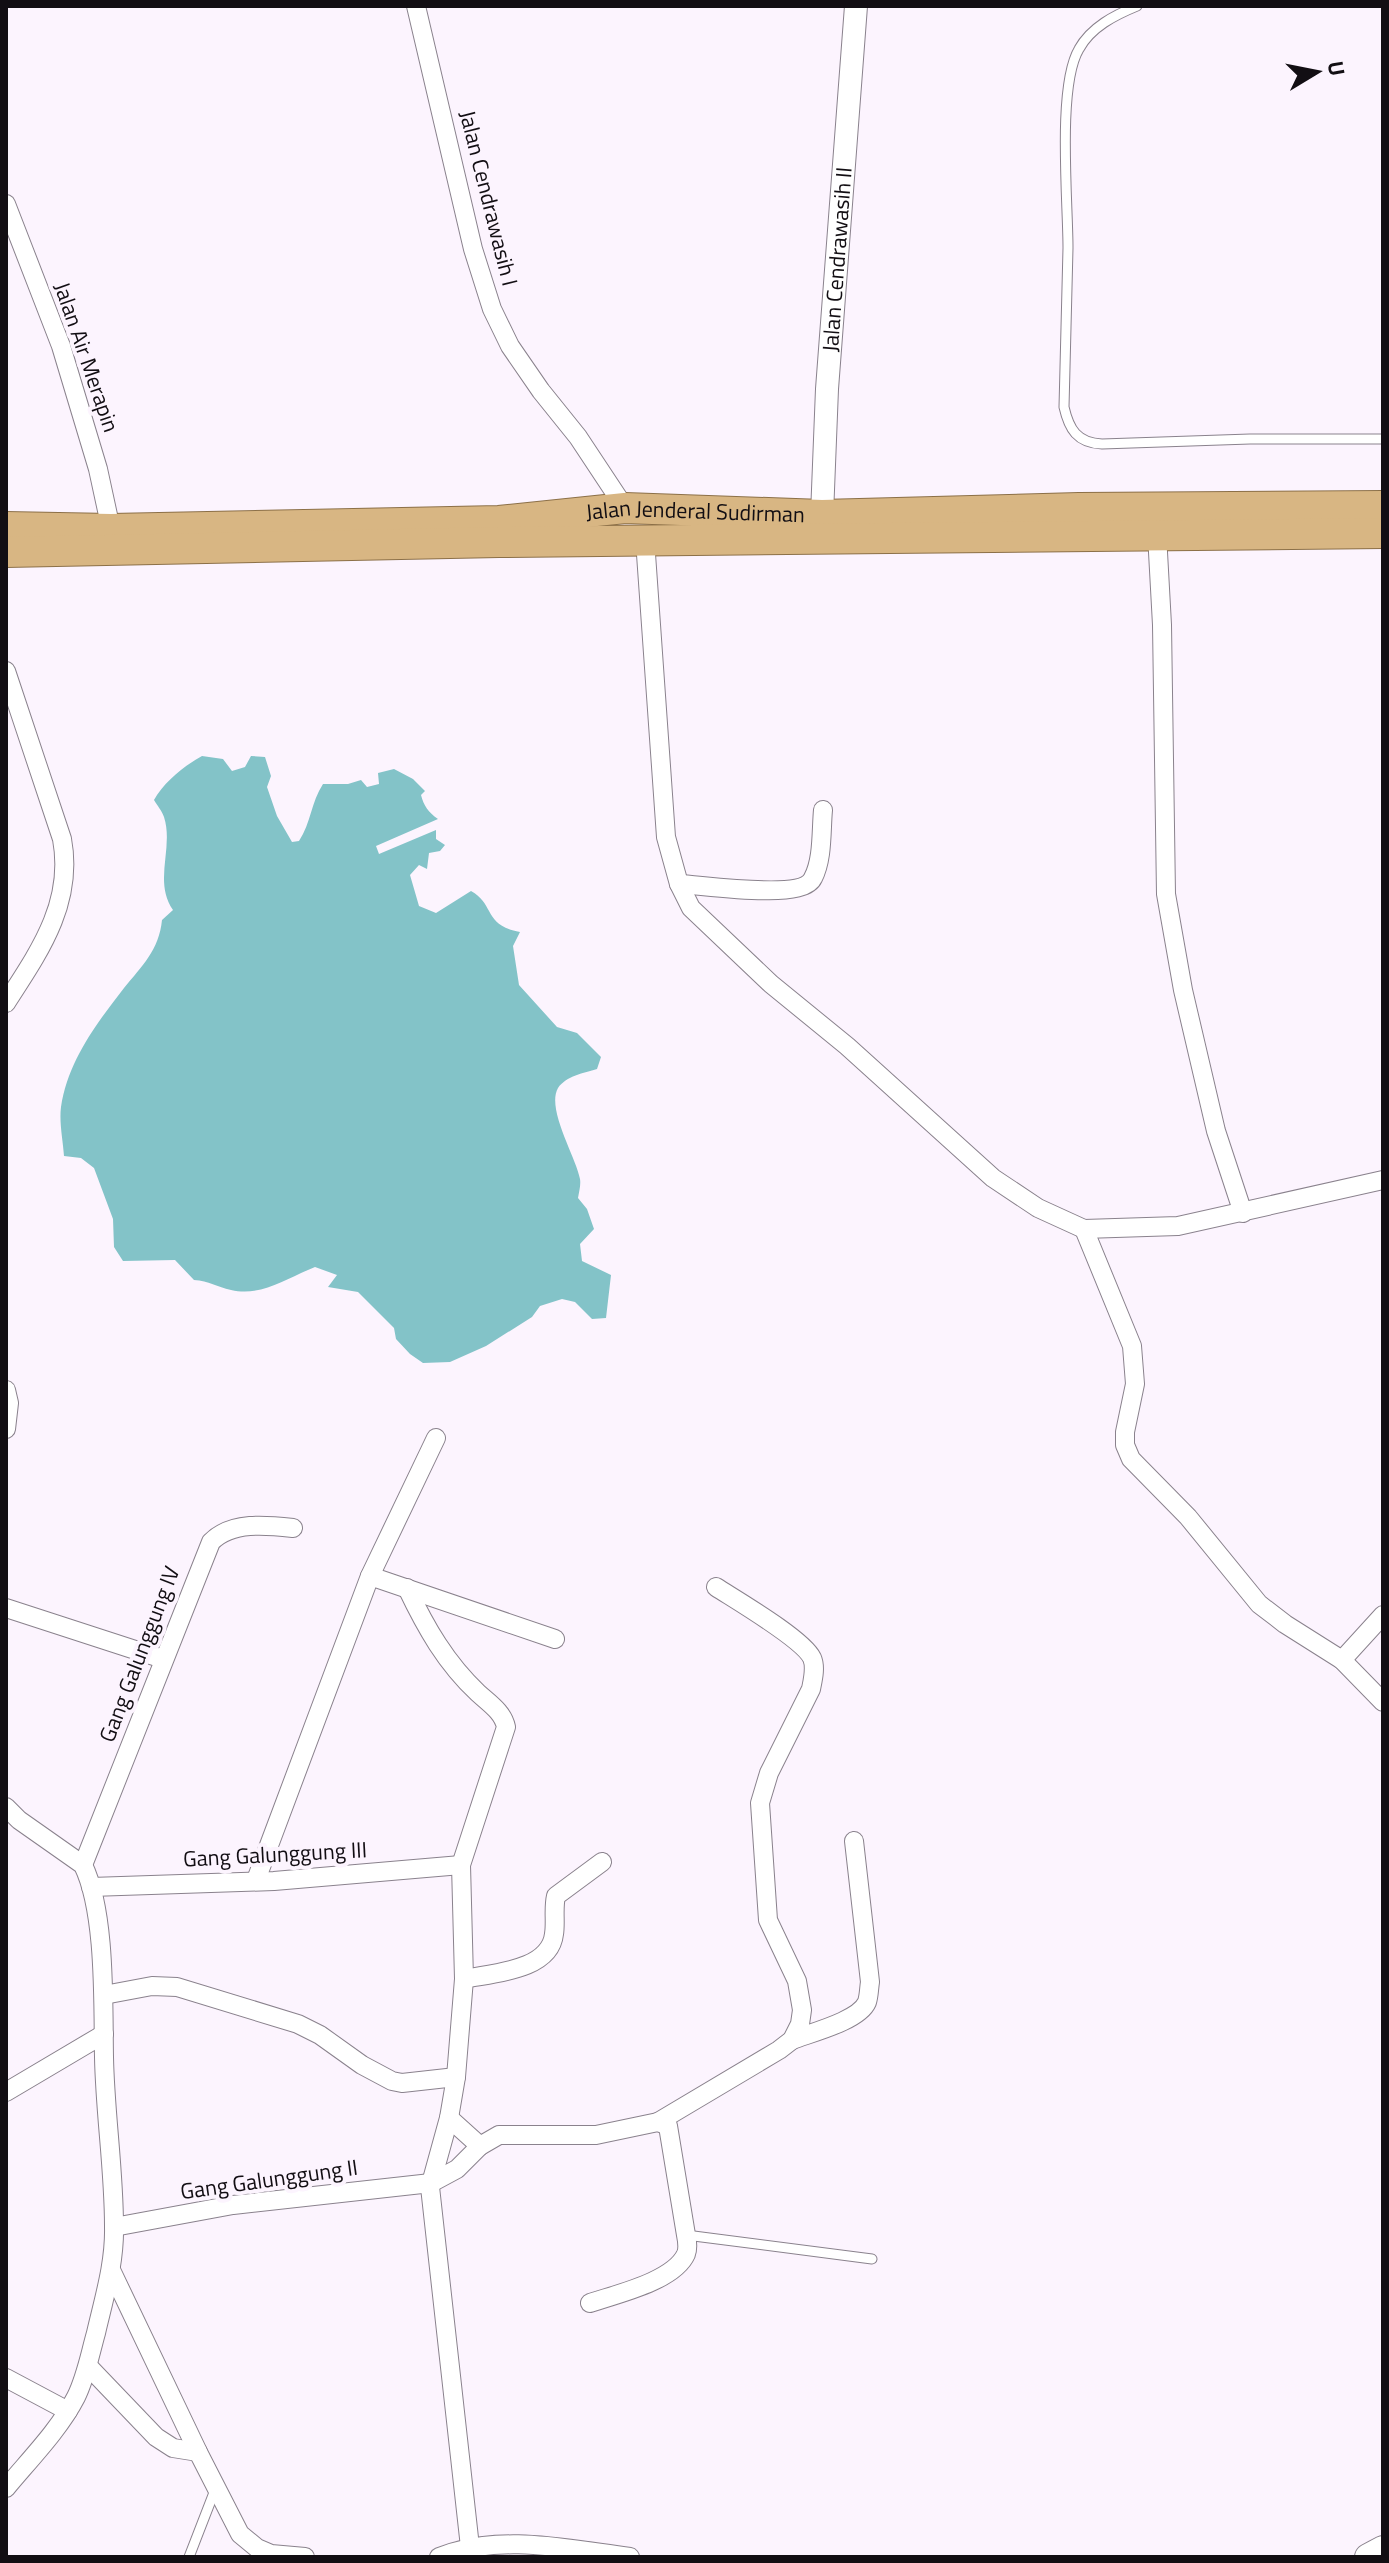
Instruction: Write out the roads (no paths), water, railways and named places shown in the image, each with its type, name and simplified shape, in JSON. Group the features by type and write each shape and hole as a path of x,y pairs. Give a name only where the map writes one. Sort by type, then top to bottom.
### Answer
{"highway":[{"name":"Jalan Jenderal Sudirman","path":"6,552 499,532 625,508 822,515 1079,508 1383,506"},
{"name":"Jalan Jenderal Sudirman","path":"6,527 499,532 645,540 1383,533"}],"main road":[{"path":"1368,2557 1383,2549"}],"street":[{"name":"Jalan Cendrawasih I","path":"416,6 473,249 492,309 510,346 578,437 625,508"},
{"name":"Jalan Cendrawasih II","path":"822,515 839,212 856,6"},
{"name":"Jalan Air Merapin","path":"6,204 61,346 94,456 111,529"},
{"path":"1157,534 1162,625 1166,894 1183,990 1216,1131 1243,1213"},
{"path":"645,540 666,837 679,884 691,908 771,984 847,1046 993,1178 1038,1208 1084,1229 1178,1226 1383,1180"},
{"path":"6,1003 37,955 59,907 66,862 45,785 7,682"},
{"path":"679,884 773,891 802,889 813,881 823,810"},
{"path":"1084,1229 1132,1346 1135,1384 1125,1432 1125,1445 1131,1459 1188,1517 1241,1584 1269,1613 1342,1660 1383,1702"},
{"path":"6,1390 9,1403 6,1429"},
{"path":"256,1880 370,1576 436,1438"},
{"name":"Gang Galunggung IV","path":"83,1865 202,1558 211,1542 218,1534 268,1525 293,1528"},
{"path":"370,1576 555,1639"},
{"path":"716,1587 806,1650 814,1666 811,1689 769,1773 760,1803 768,1920 797,1981 802,2010 800,2024 792,2040"},
{"path":"407,1588 438,1647 460,1676 504,1719 505,1733 461,1865 464,1979 456,2077 449,2118 431,2183 470,2547"},
{"path":"6,1608 163,1659"},
{"path":"1342,1660 1383,1615"},
{"path":"6,1807 19,1820 83,1865 91,1887 104,1995 105,2108 114,2227 111,2270 88,2366 68,2411 6,2488"},
{"path":"431,2183 457,2169 480,2146 499,2135 596,2135 658,2122 792,2040 846,2020 861,2009 867,2002 870,1982 854,1841"},
{"path":"464,1979 533,1963 545,1955 554,1936 556,1896 602,1862"},
{"name":"Gang Galunggung III","path":"91,1887 274,1881 461,1865"},
{"path":"104,1995 152,1986 177,1987 298,2024 392,2081 402,2083 456,2077"},
{"path":"6,2092 104,2034"},
{"path":"449,2118 480,2146"},
{"path":"590,2303 651,2283 677,2265 687,2252 671,2133 668,2126 658,2122"},
{"name":"Gang Galunggung II","path":"114,2227 233,2205 431,2183"},
{"path":"111,2270 240,2534 257,2548 271,2554 305,2557"},
{"path":"88,2366 156,2437 173,2448 198,2452"},
{"path":"6,2378 68,2411"},
{"path":"439,2557 470,2547 527,2544 630,2557"}],"lane":[{"path":"1137,6 1099,26 1079,48 1070,72 1066,111 1068,248 1064,407 1070,428 1083,441 1102,444 1383,439"},
{"path":"686,2235 872,2259"},
{"path":"189,2557 216,2488"}],"water":[{"path":"202,756 223,759 232,771 245,767 251,756 265,757 271,776 267,787 277,816 292,842 299,841 303,834 323,784 348,784 361,780 367,787 379,784 378,773 394,769 413,779 425,791 421,795 424,802 438,819 376,846 379,854 436,830 436,839 445,845 440,851 429,853 427,869 419,865 410,875 419,906 436,913 471,891 478,896 500,924 520,932 513,946 519,985 557,1027 577,1033 601,1057 597,1069 566,1081 558,1088 555,1097 559,1120 580,1179 578,1198 587,1209 594,1229 580,1244 582,1261 611,1275 606,1318 592,1319 575,1302 562,1299 540,1306 532,1317 486,1346 450,1362 423,1363 396,1339 394,1328 358,1292 328,1287 337,1275 315,1267 264,1289 242,1291 194,1280 175,1260 123,1261 114,1247 113,1219 94,1168 81,1158 64,1156 61,1107 70,1074 85,1044 103,1015 149,957 162,920 173,910 165,888 166,829 163,815 154,800 175,775"}]}
